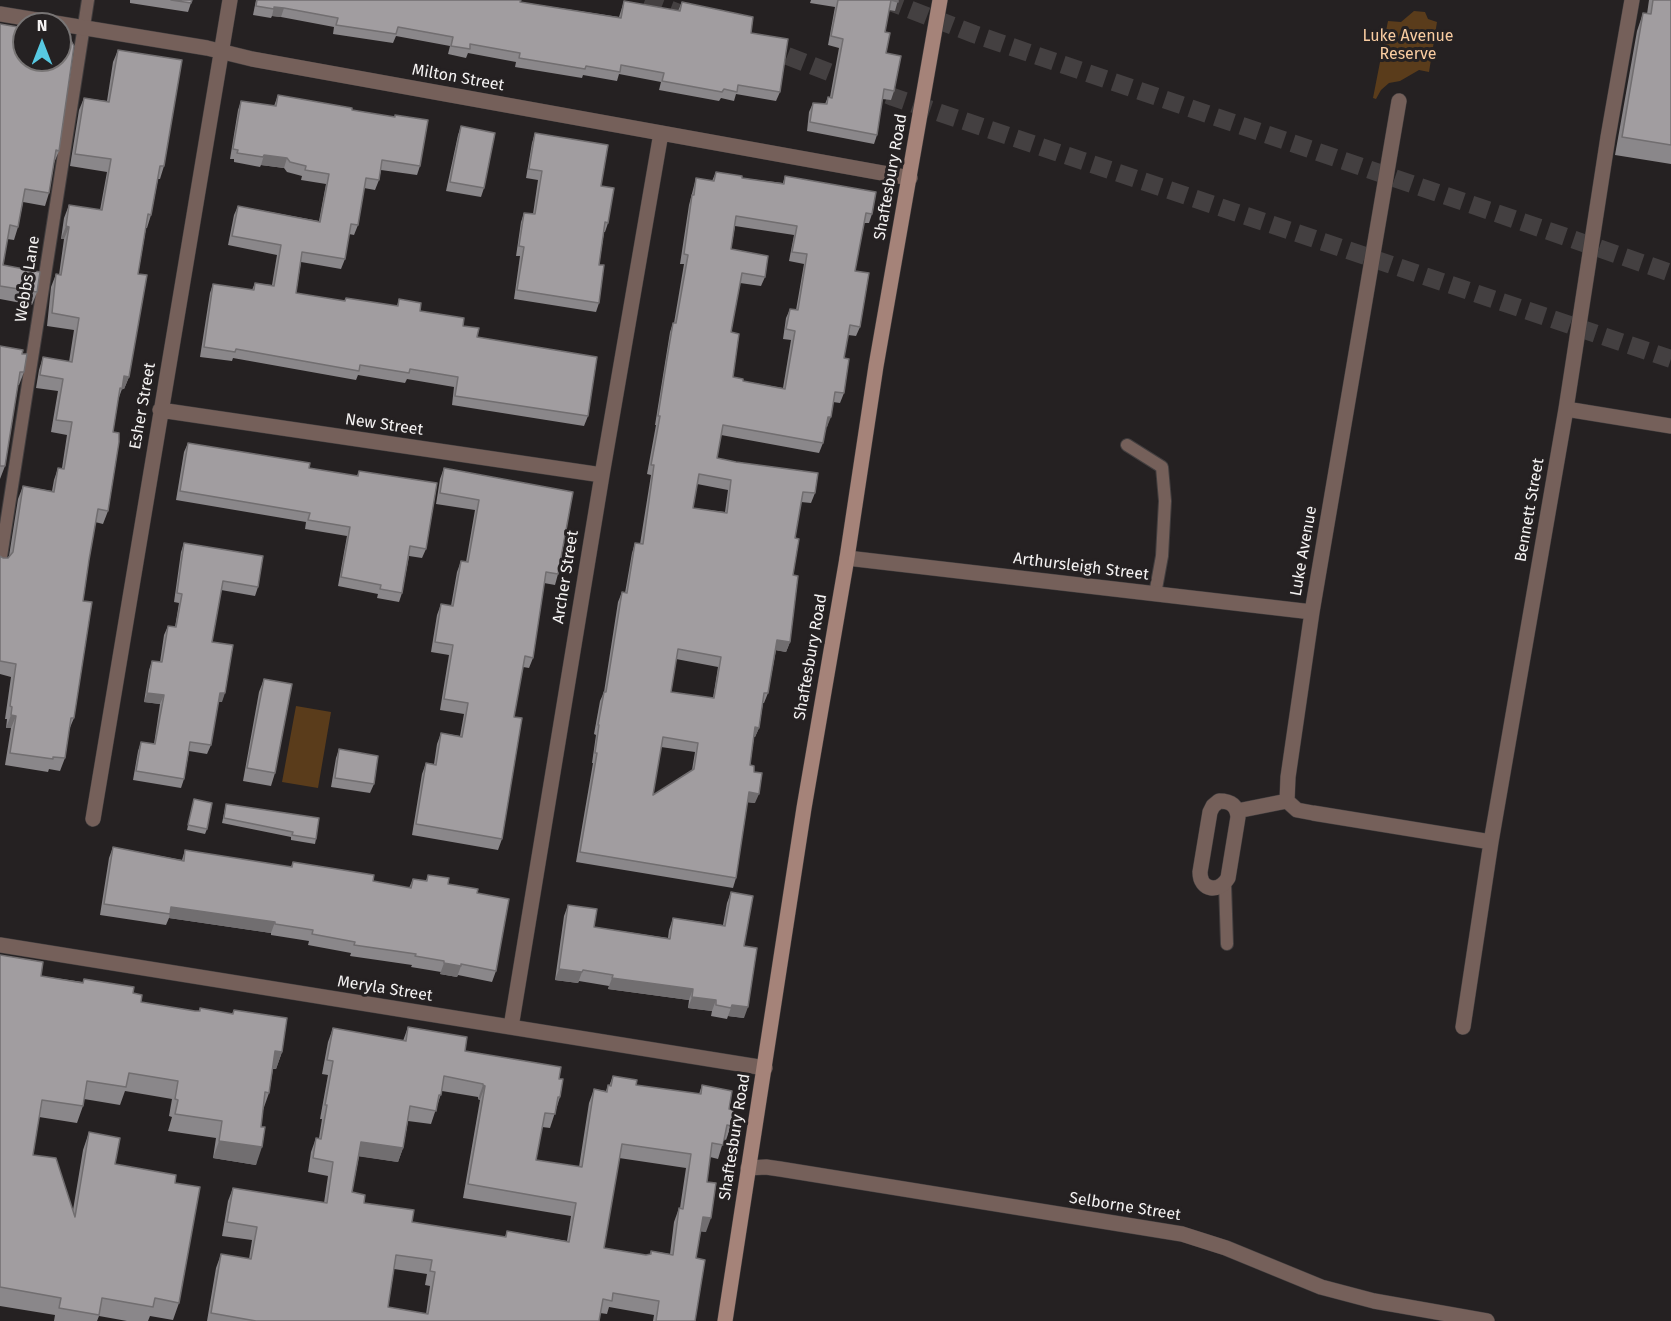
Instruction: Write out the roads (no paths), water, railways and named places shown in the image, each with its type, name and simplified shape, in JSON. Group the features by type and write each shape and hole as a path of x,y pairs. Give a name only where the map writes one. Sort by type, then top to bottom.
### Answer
{"main road":[{"name":"Shaftesbury Road","path":"725,1321 804,807 847,558 876,366 940,0"}],"street":[{"name":"Esher Street","path":"93,819 230,0"},
{"name":"Bennett Street","path":"1463,1027 1491,842 1566,409 1606,148 1632,0"},
{"name":"Milton Street","path":"0,14 198,46 252,59 910,178"},
{"name":"Luke Avenue","path":"1287,801 1288,777 1312,612 1399,101"},
{"name":"Archer Street","path":"511,1027 661,134"},
{"path":"1566,409 1671,426"},
{"name":"New Street","path":"160,410 602,475"},
{"name":"Arthursleigh Street","path":"847,558 1312,612"},
{"path":"1219,801 1227,801 1233,805 1238,817 1228,878 1225,884 1218,888 1211,888 1200,878 1209,812 1219,801"},
{"path":"1237,811 1287,801 1297,810 1491,842"},
{"name":"Meryla Street","path":"0,945 765,1068"},
{"name":"Selborne Street","path":"748,1168 780,1169 1182,1234 1226,1248 1321,1287 1374,1301 1487,1321"}],"lane":[{"name":"Webbs Lane","path":"0,562 88,0"},
{"path":"1127,445 1162,467 1165,501 1162,556 1155,594"},
{"path":"1225,884 1227,944"}],"tunnel":[{"path":"645,0 689,17"},
{"path":"885,0 974,34 1671,273"},
{"path":"762,46 893,97 1671,359"}],"park label":[{"name":"Luke Avenue Reserve","path":"1408,46"}]}
